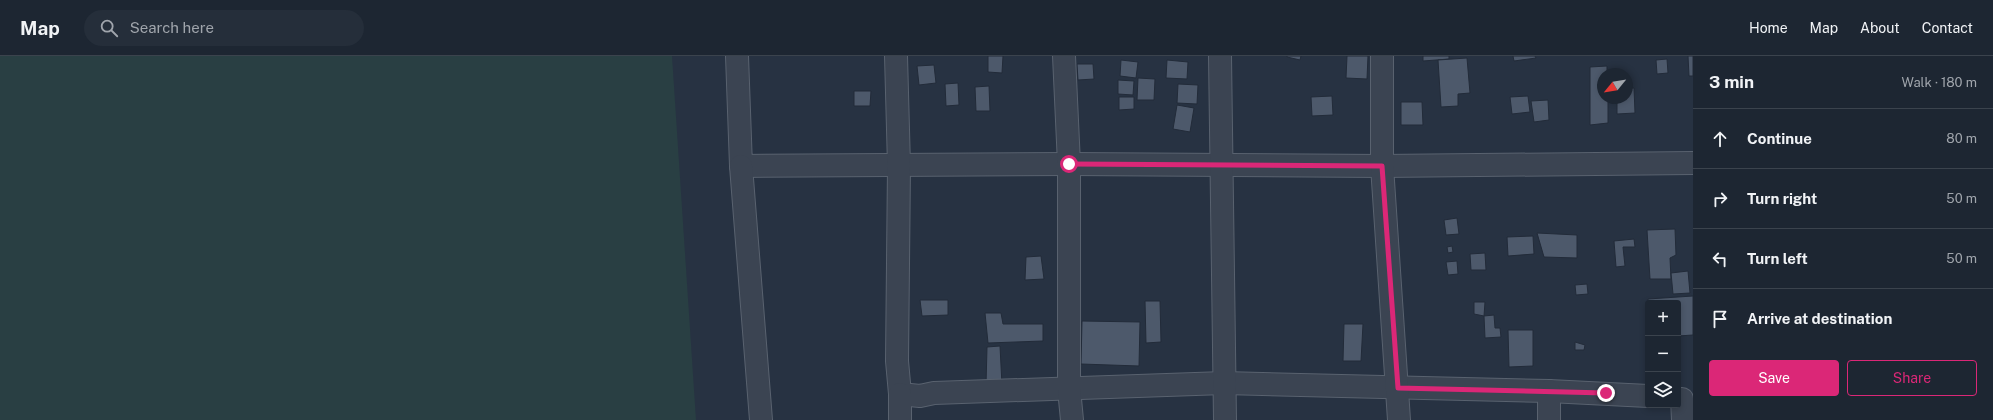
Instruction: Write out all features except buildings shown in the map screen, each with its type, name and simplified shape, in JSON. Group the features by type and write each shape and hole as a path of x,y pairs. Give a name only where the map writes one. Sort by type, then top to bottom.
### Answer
{"street":[{"path":"737,56 741,166 761,420"},
{"path":"896,56 899,166 897,361 900,394 900,420"},
{"path":"1064,56 1069,164 1069,389 1072,420"},
{"path":"1220,56 1225,420"},
{"path":"1382,56 1382,166 1399,420"},
{"path":"741,166 1069,164 1382,166 1693,164"},
{"path":"900,394 920,396 934,393 1224,383 1549,391 1645,396"},
{"path":"1549,391 1549,420"}],"green space":[{"path":"0,56 672,56 696,420 0,420"}],"route":[{"path":"1069,164 1382,166 1398,388 1606,393"}]}
